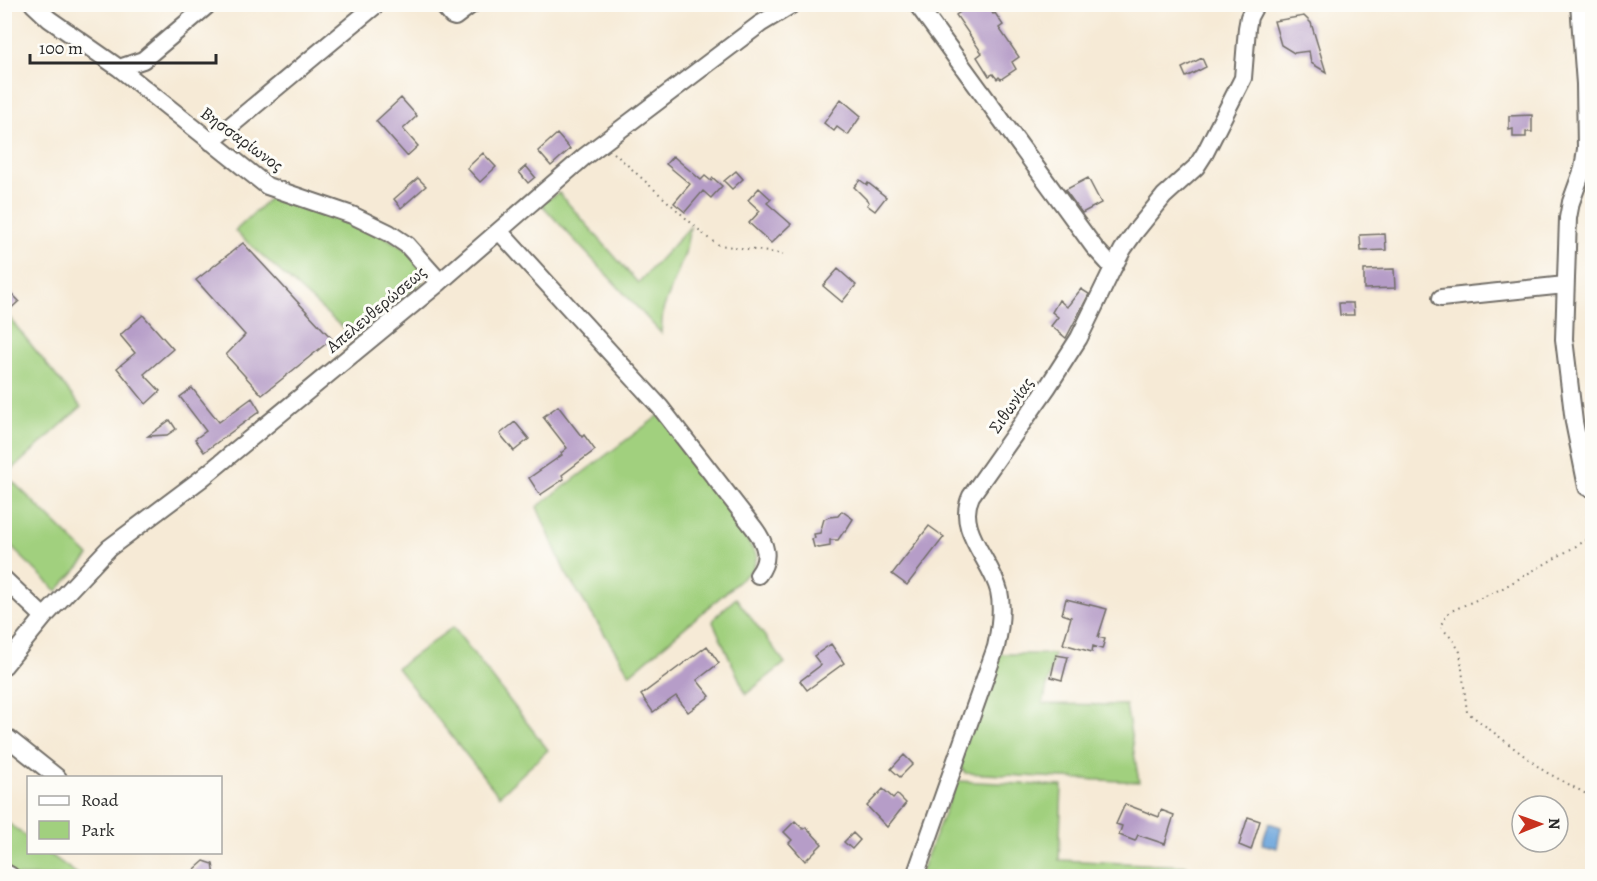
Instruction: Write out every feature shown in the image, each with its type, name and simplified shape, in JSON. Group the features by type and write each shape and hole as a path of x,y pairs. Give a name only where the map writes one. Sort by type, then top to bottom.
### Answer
{"street":[{"name":"Βησσαρίωνος","path":"33,4 49,19 118,68 267,186 352,215 389,233 407,245 440,282"},
{"path":"118,68 143,60 209,4"},
{"path":"211,142 377,4"},
{"path":"442,4 455,17 472,4"},
{"name":"Απελευθερώσεως","path":"4,666 44,617 109,548 201,479 440,282 584,157 760,24 794,4"},
{"path":"917,4 1094,247 1113,268"},
{"name":"Σιθωνίας","path":"915,876 996,647 1000,627 999,591 995,578 968,527 965,516 966,505 1079,338 1123,249 1164,196 1196,167 1205,153 1243,78 1247,28 1249,17 1256,4"},
{"path":"1579,4 1585,84 1586,149 1583,169 1571,202 1568,219 1564,339 1575,422 1587,487"},
{"path":"499,231 660,407 736,503 765,546 767,559 758,575"},
{"path":"1442,298 1565,285"},
{"path":"4,579 44,617"},
{"path":"4,735 57,776"},
{"path":"4,872 11,876"}],"path":[{"path":"603,143 709,239 719,245 783,254"},
{"path":"1593,537 1501,589 1449,612 1440,626 1460,652 1467,712 1544,771 1593,797"}],"green space":[{"path":"559,193 638,283 690,227 685,253 663,310 661,333 540,203"},
{"path":"273,195 369,227 410,252 424,274 422,282 354,338 235,231"},
{"path":"4,311 81,407 6,475 89,556 57,591 5,541"},
{"path":"661,414 750,527 747,540 757,556 753,569 630,674 565,572 537,507"},
{"path":"736,598 785,663 746,694 713,622 716,616"},
{"path":"453,627 548,750 499,796 397,668"},
{"path":"998,654 1054,654 1043,704 1126,705 1139,782 965,773 958,763"},
{"path":"957,781 1062,786 1059,860 1187,866 1185,876 919,876"},
{"path":"4,820 27,837 27,854 49,854 80,876 5,876"}],"water":[{"path":"1269,823 1281,827 1277,848 1262,844"}],"building":[{"path":"972,4 987,4 993,14 995,13 1003,25 999,28 1019,57 1012,62 1016,69 1001,79 999,77 997,79 993,74 989,76 977,57 982,53 956,15"},
{"path":"1304,16 1311,23 1326,72 1311,63 1309,51 1294,53 1281,45 1274,21"},
{"path":"1202,58 1206,67 1186,77 1182,68"},
{"path":"401,98 417,116 403,129 418,146 407,156 376,121"},
{"path":"841,99 861,116 848,135 837,127 834,131 824,123"},
{"path":"1532,115 1532,132 1526,132 1526,137 1513,137 1513,129 1509,130 1509,116"},
{"path":"557,134 570,149 551,166 538,151"},
{"path":"483,153 496,167 480,182 467,168"},
{"path":"673,156 701,180 705,176 711,181 713,178 722,186 711,198 703,191 685,212 674,203 690,184 666,164"},
{"path":"526,166 535,177 528,183 519,172"},
{"path":"736,171 743,179 732,189 724,181"},
{"path":"418,178 426,186 401,208 394,199"},
{"path":"1088,178 1101,203 1082,213 1065,190"},
{"path":"860,180 867,185 868,183 886,197 875,211 867,205 869,202 854,187"},
{"path":"759,188 771,199 767,203 791,224 771,243 749,223 760,211 748,200"},
{"path":"1385,234 1386,250 1361,251 1360,235"},
{"path":"243,243 332,339 262,395 226,355 245,335 196,280"},
{"path":"838,269 856,285 842,302 823,286"},
{"path":"1394,269 1395,288 1364,289 1364,270"},
{"path":"4,286 19,301 4,315"},
{"path":"1081,289 1089,294 1066,338 1051,326 1058,317 1052,312 1059,300 1067,307"},
{"path":"1339,303 1353,303 1354,315 1340,315"},
{"path":"143,315 173,349 144,374 160,391 146,404 117,368 135,353 120,335"},
{"path":"192,388 219,422 252,398 260,411 204,452 195,439 206,431 180,397"},
{"path":"558,406 595,450 562,475 564,479 540,495 529,478 562,455 561,453 567,448 543,417"},
{"path":"170,420 176,429 167,435 148,436"},
{"path":"515,422 529,439 514,451 500,434"},
{"path":"842,511 853,519 845,532 838,540 830,540 830,546 814,547 812,539 815,538 814,534 820,533 824,519 838,516"},
{"path":"929,526 944,537 907,585 892,574"},
{"path":"1066,599 1107,609 1098,637 1105,639 1102,649 1093,646 1092,652 1063,644 1071,617 1062,614"},
{"path":"831,644 844,663 807,690 800,681 821,665 814,656"},
{"path":"707,646 719,663 697,680 710,696 688,712 676,696 653,712 641,695"},
{"path":"1056,655 1068,657 1062,680 1051,677"},
{"path":"904,755 913,764 900,777 891,769"},
{"path":"883,789 893,798 897,794 906,803 887,827 867,806"},
{"path":"1125,804 1159,817 1161,810 1174,815 1165,844 1138,835 1135,841 1119,835 1122,826 1116,824"},
{"path":"1248,817 1260,821 1251,850 1239,845"},
{"path":"795,821 803,829 806,827 822,844 805,861 789,843 792,840 784,832"},
{"path":"853,833 860,840 852,849 844,842"},
{"path":"204,861 213,864 215,876 187,876"}]}
